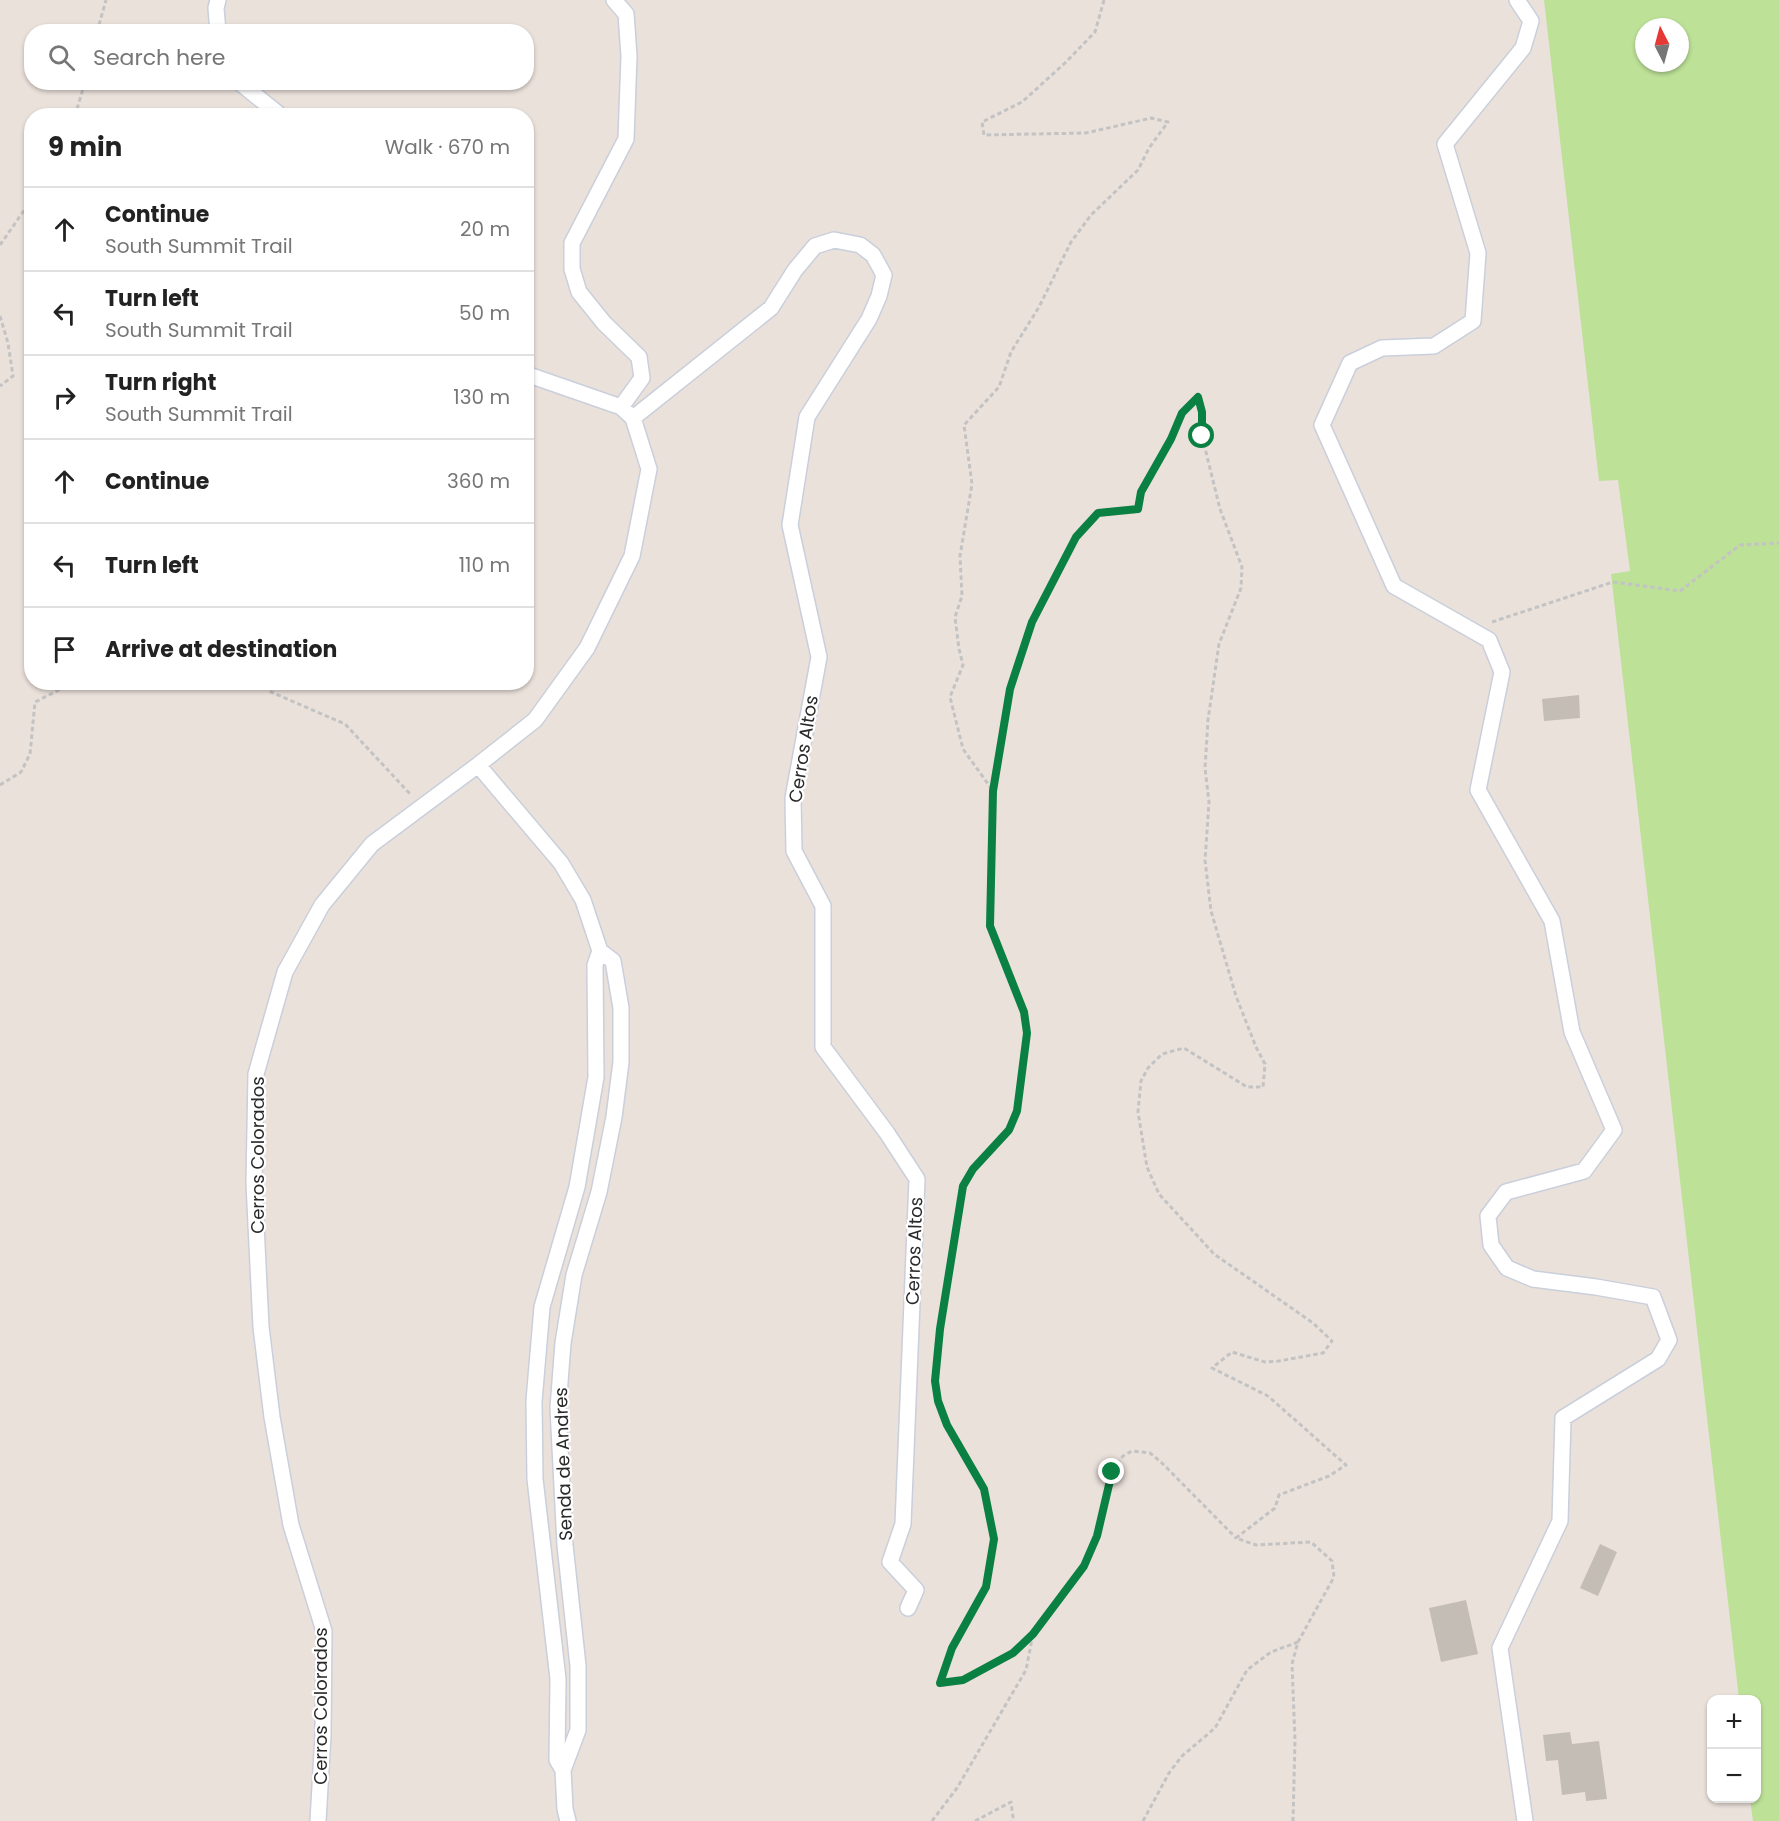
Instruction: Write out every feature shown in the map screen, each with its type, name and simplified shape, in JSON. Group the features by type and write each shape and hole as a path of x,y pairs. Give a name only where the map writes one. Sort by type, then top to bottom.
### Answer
{"street":[{"path":"217,24 218,0"},
{"path":"614,0 626,14 629,56 626,138 572,243 572,269 579,292 604,322 639,357 642,378 621,407"},
{"path":"1517,0 1531,21 1523,48 1445,144 1478,253 1473,321 1434,346 1382,348 1350,363 1322,425 1394,586 1489,640 1502,672 1478,790 1552,921 1572,1032 1614,1130 1584,1171 1506,1192 1488,1216 1491,1245 1507,1268 1533,1279 1653,1297 1669,1340 1658,1359 1563,1418 1560,1521 1500,1648 1525,1821"},
{"path":"249,90 271,108"},
{"name":"Cerros Altos","path":"633,418 771,308 795,270 815,246 834,240 860,245 873,255 884,275 879,296 869,319 807,417 790,525 819,657 793,798 794,851 823,906 823,1047 887,1133 917,1179 903,1524 890,1562 916,1590 908,1608"},
{"path":"534,377 621,407 633,418"},
{"name":"Cerros Colorados","path":"318,1821 323,1735 324,1632 291,1525 272,1417 261,1327 254,1183 256,1074 285,972 322,904 372,844 535,720 587,648 632,556 649,469 633,418"},
{"name":"Senda de Andres","path":"478,765 561,863 583,900 600,951 613,961 621,1008 621,1062 614,1117 599,1192 574,1275 563,1343 558,1408 566,1545 578,1666 578,1730 562,1770"},
{"name":"Senda de Andres","path":"568,1821 562,1770 557,1760 558,1679 534,1479 534,1401 542,1307 577,1187 596,1077 595,965 600,951"}],"path":[{"path":"99,24 106,0"},
{"path":"993,791 963,749 950,697 963,665 958,649 955,617 962,596 960,555 972,484 964,425 999,387 1011,352 1039,307 1071,242 1091,215 1138,170 1149,148 1168,122 1150,118 1086,133 984,135 982,122 1022,102 1065,63 1095,32 1104,0"},
{"path":"77,108 83,90"},
{"path":"0,245 24,210"},
{"path":"0,316 8,343 13,376 0,386"},
{"path":"1236,1538 1275,1508 1279,1496 1329,1476 1346,1465 1268,1396 1212,1368 1232,1352 1265,1362 1323,1353 1332,1341 1313,1323 1214,1254 1159,1194 1147,1167 1138,1112 1141,1081 1148,1068 1162,1054 1184,1048 1247,1087 1263,1087 1265,1064 1236,996 1211,911 1205,860 1209,802 1205,768 1208,720 1219,644 1241,588 1242,567 1218,499 1202,436 1202,412 1198,397 1182,413 1171,439 1141,492 1138,509 1098,513 1076,537 1032,622 1010,689 993,791 990,926 1024,1012 1027,1033 1017,1111 1009,1130 973,1169 963,1186 940,1329 935,1381 938,1401 947,1425 984,1489 994,1539 986,1587 952,1648 940,1683 963,1680 1013,1653 1033,1634 1084,1566 1097,1536 1112,1472 1123,1456 1132,1451 1150,1453 1236,1538 1256,1545 1311,1542 1332,1561 1334,1577 1298,1642 1292,1664 1295,1740 1293,1821"},
{"path":"1470,630 1613,582 1680,591 1740,544 1779,543"},
{"path":"0,785 21,772 30,754 35,702 59,690"},
{"path":"268,690 345,724 422,807"},
{"path":"932,1821 957,1788 1026,1670 1033,1634"},
{"path":"1143,1821 1169,1773 1182,1756 1215,1728 1247,1670 1270,1652 1298,1642"},
{"path":"975,1821 1011,1802 1011,1821"}],"green space":[{"path":"1544,0 1779,0 1779,1821 1753,1821 1751,1803 1761,1803 1761,1695 1739,1695 1611,574 1630,571 1618,480 1599,481"}],"building":[{"path":"1579,695 1580,718 1544,721 1542,699"},
{"path":"1600,1544 1617,1552 1598,1596 1580,1588"},
{"path":"1466,1600 1478,1654 1441,1662 1429,1608"},
{"path":"1570,1732 1572,1744 1599,1741 1607,1799 1586,1801 1585,1792 1562,1795 1558,1760 1546,1761 1543,1735"}],"route":[{"path":"1112,1472 1097,1536 1084,1566 1033,1634 1013,1653 963,1680 940,1683 952,1648 986,1587 994,1539 984,1489 947,1425 938,1401 935,1381 940,1329 963,1186 973,1169 1009,1130 1017,1111 1027,1033 1024,1012 990,926 993,791 1010,689 1032,622 1076,537 1098,513 1138,509 1141,492 1171,439 1182,413 1198,397 1202,412 1202,436"}]}
